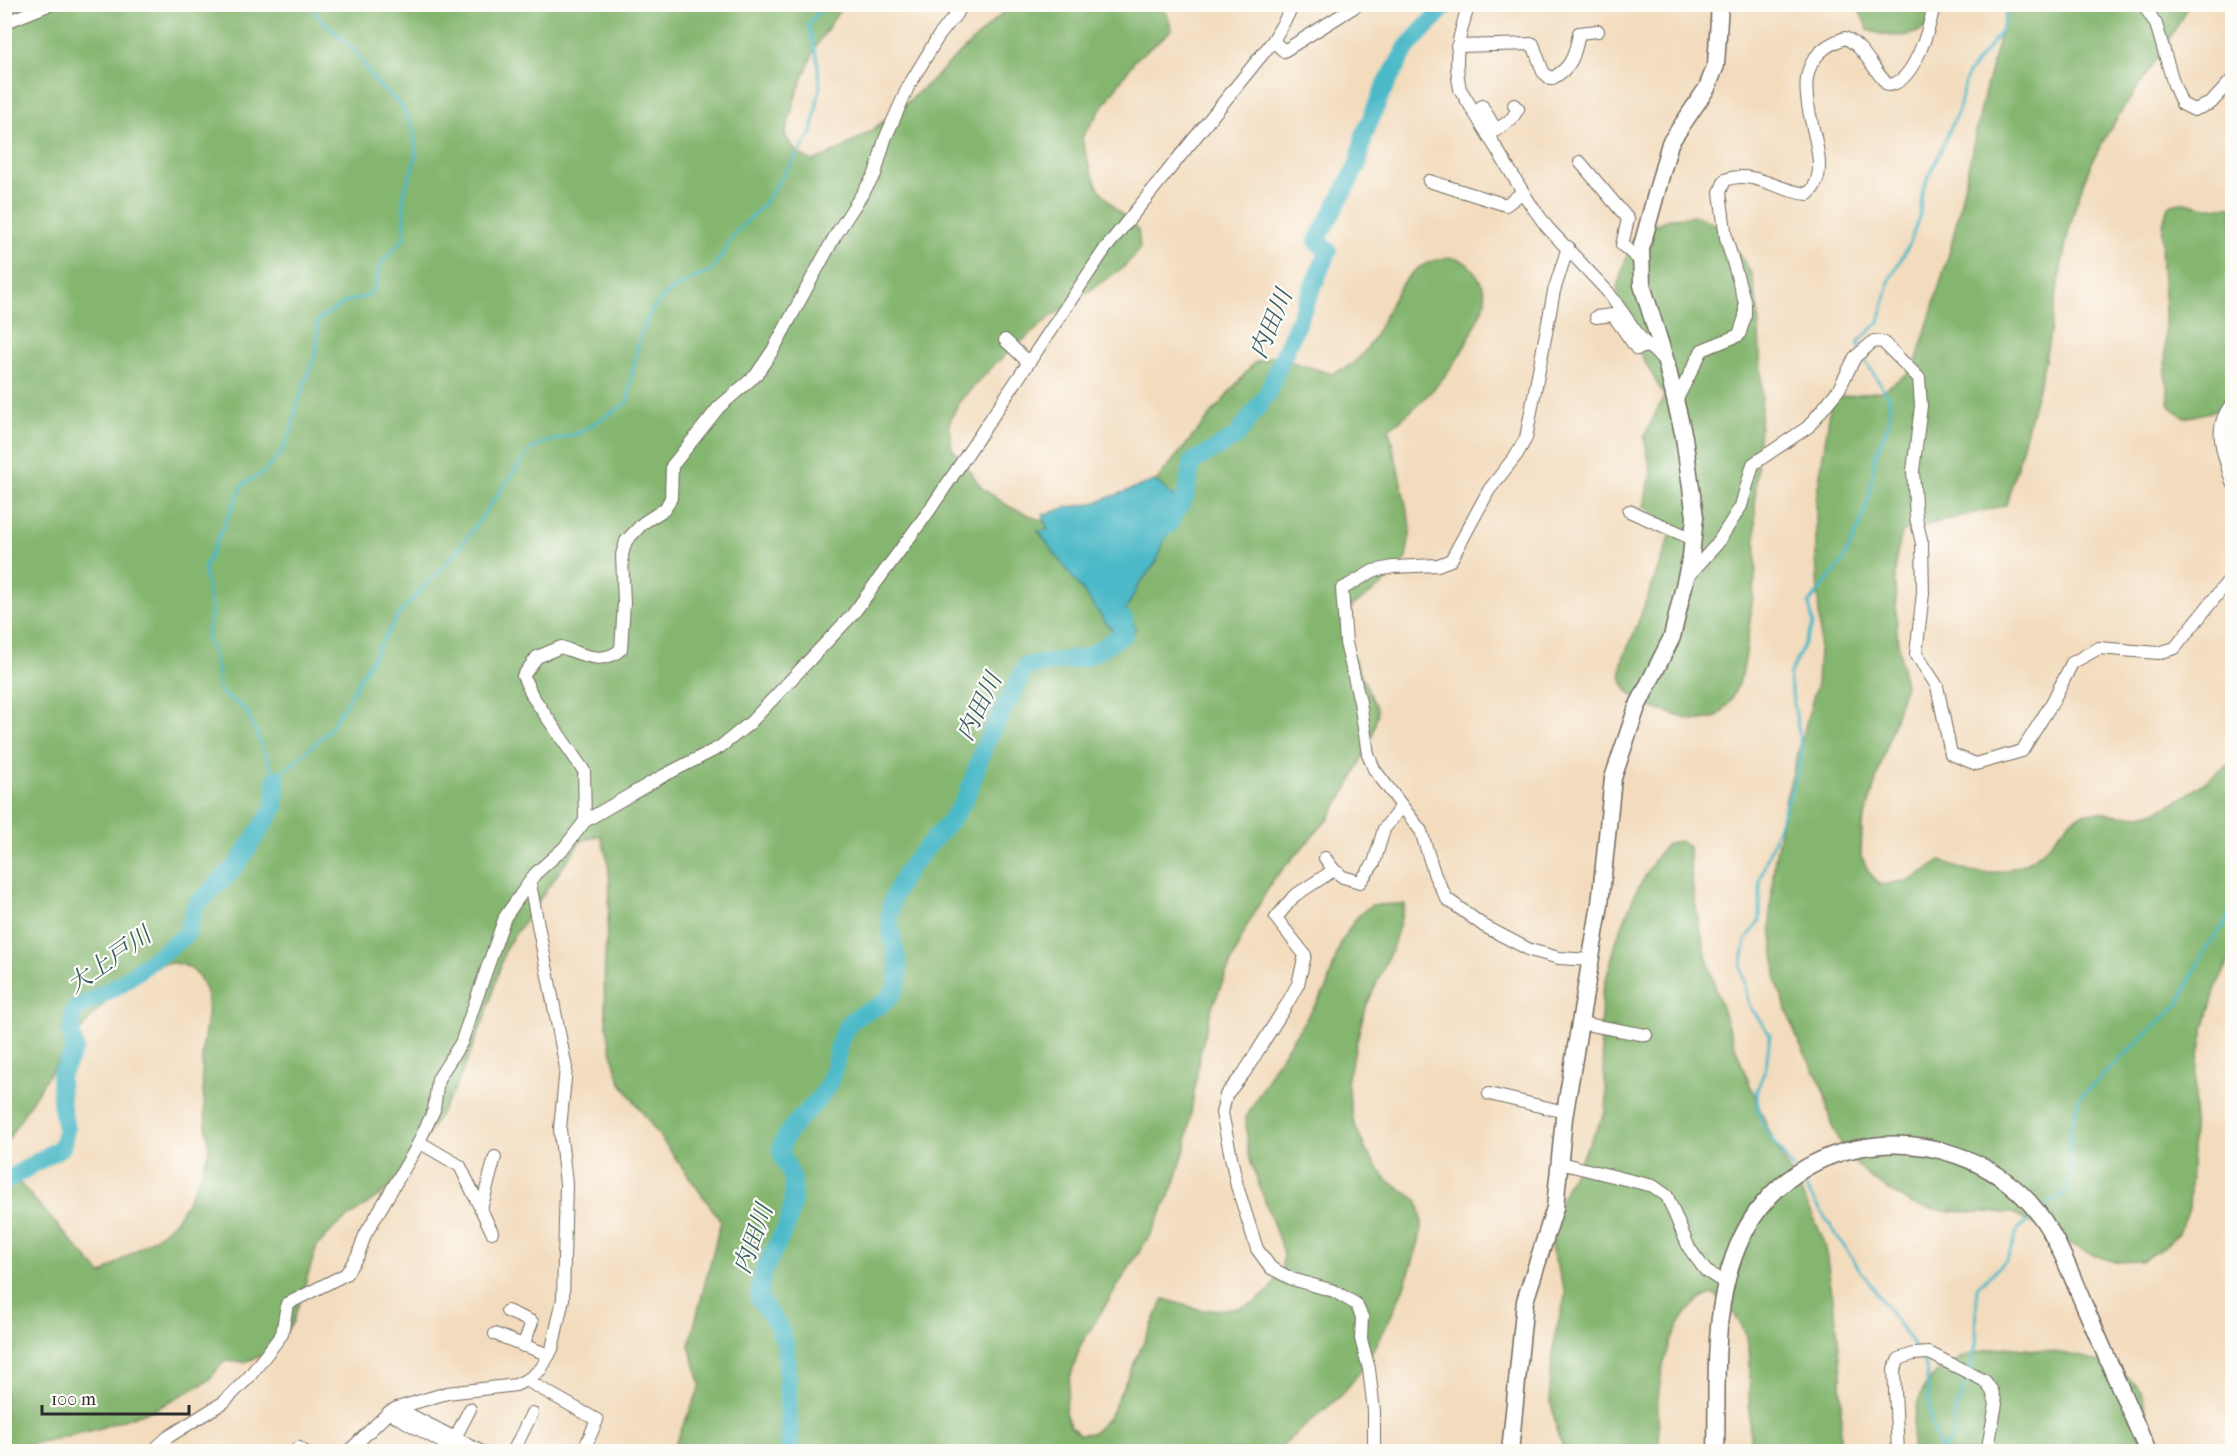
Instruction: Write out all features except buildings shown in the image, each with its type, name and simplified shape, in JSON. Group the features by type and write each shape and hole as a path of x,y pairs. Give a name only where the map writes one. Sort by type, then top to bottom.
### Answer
{"street":[{"path":"4,23 51,4"},
{"path":"585,821 584,771 533,697 523,676 537,657 561,647 597,659 612,657 621,649 624,603 622,555 626,541 643,523 665,509 671,498 672,466 719,407 756,375 773,350 835,236 875,174 885,139 908,87 938,37 964,4"},
{"path":"152,1452 168,1437 224,1401 249,1377 282,1334 286,1304 346,1274 358,1255 365,1235 419,1142 434,1110 438,1079 461,1043 505,917 535,874 564,848 585,821 661,777 720,747 750,723 795,678 853,614 903,548 1105,249 1274,41 1294,4"},
{"path":"1274,41 1284,51 1346,9 1359,4"},
{"path":"1469,4 1457,46 1456,71 1460,90 1492,132"},
{"path":"1510,1452 1525,1301 1555,1208 1565,1112 1592,960 1613,778 1637,707 1672,637 1689,574 1695,517 1691,486 1676,400 1642,285 1641,249 1650,208 1670,142 1707,88 1716,64 1720,4"},
{"path":"1676,400 1701,350 1739,335 1746,317 1745,303 1726,237 1720,192 1725,180 1738,175 1794,193 1808,194 1817,185 1819,178 1815,139 1807,101 1809,68 1816,53 1831,43 1845,38 1856,43 1875,73 1888,85 1897,84 1907,76 1930,28 1934,4"},
{"path":"2143,4 2156,24 2182,104 2194,110 2211,103 2232,80"},
{"path":"1457,46 1533,44 1543,72 1551,79 1572,62 1579,33 1598,31"},
{"path":"1492,132 1515,116 1518,109 1514,105"},
{"path":"1482,106 1492,132 1523,192 1547,227 1608,292 1648,346 1666,362"},
{"path":"1580,162 1628,219 1622,245 1641,261"},
{"path":"1430,181 1506,205 1523,192"},
{"path":"1568,247 1554,291 1526,438 1517,454 1489,490 1451,560 1438,565 1393,567 1373,571 1342,589 1346,644 1360,702 1368,754 1374,769 1421,831 1435,876 1447,899 1484,926 1530,950 1559,958 1592,960"},
{"path":"1596,316 1613,315 1637,349 1648,346"},
{"path":"1005,340 1028,362"},
{"path":"1689,574 1717,544 1741,506 1753,464 1808,427 1839,389 1860,352 1874,341 1883,342 1919,378 1922,406 1913,471 1916,518 1922,544 1923,593 1916,654 1937,686 1951,754 1976,764 2022,750 2052,703 2072,663 2099,648 2158,653 2175,648 2232,576"},
{"path":"2232,404 2225,412 2219,441 2232,482"},
{"path":"1629,511 1693,539"},
{"path":"1325,858 1342,877 1360,882 1374,863 1384,829 1402,806"},
{"path":"1334,870 1294,896 1276,918 1305,955 1298,984 1267,1038 1226,1095 1222,1113 1237,1186 1257,1250 1271,1268 1292,1279 1334,1291 1356,1304 1362,1317 1361,1339 1369,1369 1374,1452"},
{"path":"348,1452 393,1410 447,1393 516,1384 541,1369 549,1355 560,1319 563,1299 566,1184 560,1129 566,1068 530,884"},
{"path":"1580,1023 1646,1035"},
{"path":"1489,1094 1565,1112"},
{"path":"419,1142 460,1166 492,1232"},
{"path":"1716,1452 1719,1332 1725,1283 1742,1237 1772,1196 1800,1172 1832,1156 1868,1146 1900,1143 1951,1151 1978,1162 2005,1179 2030,1203 2061,1251 2148,1452"},
{"path":"481,1209 495,1157"},
{"path":"1560,1164 1653,1186 1660,1191 1672,1203 1689,1248 1706,1271 1725,1283"},
{"path":"507,1311 532,1322 523,1346"},
{"path":"495,1334 549,1355"},
{"path":"1898,1452 1894,1370 1899,1359 1913,1353 1927,1353 1968,1372 1984,1381 1992,1391 1996,1404 1987,1452"},
{"path":"526,1380 597,1420 583,1452"},
{"path":"455,1438 470,1409"},
{"path":"393,1410 482,1452"},
{"path":"393,1410 459,1452"},
{"path":"513,1452 532,1413"},
{"path":"294,1452 299,1448 305,1452"}],"green space":[{"path":"5,5 843,5 816,46 796,95 785,135 797,153 813,161 869,132 894,113 1012,5 1164,5 1172,30 1135,60 1082,137 1094,180 1107,199 1138,230 1140,249 1124,267 1052,316 995,364 959,402 949,423 952,448 982,488 1010,507 1045,522 1072,527 1155,482 1254,363 1272,356 1332,374 1351,365 1363,353 1372,341 1400,288 1420,267 1437,260 1450,258 1462,261 1470,267 1482,285 1485,300 1469,338 1451,368 1429,394 1389,429 1411,528 1406,558 1389,580 1353,606 1342,619 1351,653 1378,711 1372,738 1349,786 1329,818 1273,880 1246,928 1212,1007 1200,1053 1186,1146 1174,1186 1153,1230 1081,1344 1070,1378 1065,1412 1070,1426 1079,1434 1093,1433 1109,1417 1164,1299 1201,1310 1234,1309 1254,1303 1270,1290 1282,1269 1283,1251 1248,1154 1246,1118 1274,1067 1326,989 1341,942 1356,918 1371,905 1405,904 1393,946 1364,1012 1347,1082 1353,1120 1366,1151 1386,1179 1418,1201 1422,1228 1410,1271 1379,1341 1353,1381 1339,1397 1276,1451 672,1451 701,1385 689,1346 721,1221 621,1083 615,1066 608,1032 605,996 609,875 608,862 600,835 581,841 506,947 486,1014 456,1087 409,1166 391,1187 335,1227 317,1246 293,1322 270,1353 244,1362 225,1360 208,1381 158,1408 94,1430 5,1450 5,1167 102,1275 163,1232 177,1218 194,1189 209,1149 202,1069 207,998 203,984 197,975 184,965 173,963 149,968 125,984 100,1007 54,1066 5,1145"},
{"path":"1857,5 1943,5 1938,16 1922,30 1901,36 1868,30"},
{"path":"2008,5 2188,5 2163,50 2120,113 2094,157 2084,181 2070,227 2043,368 2006,505 1903,531 1896,557 1895,582 1897,635 1905,686 1862,826 1861,855 1869,872 1880,885 1911,880 1941,861 1976,873 2006,870 2035,857 2068,823 2083,814 2096,812 2134,816 2155,811 2190,793 2232,762 2232,957 2216,987 2196,1070 2189,1209 2179,1233 2159,1251 2141,1261 2115,1262 2086,1252 2013,1213 1945,1211 1913,1205 1873,1180 1844,1151 1831,1124 1823,1087 1798,1041 1777,983 1770,915 1774,865 1786,798 1817,683 1820,635 1816,500 1832,398 1882,391 1914,369 1951,247 1985,91"},
{"path":"2185,202 2206,207 2232,207 2232,399 2218,410 2185,418 2170,406 2168,394 2162,232 2168,206"},
{"path":"1697,216 1723,228 1752,275 1758,312 1762,393 1755,500 1756,570 1742,675 1730,702 1717,717 1702,720 1687,719 1652,707 1632,695 1625,687 1622,678 1621,667 1624,655 1673,529 1644,506 1651,472 1644,437 1664,396 1622,320 1617,287 1632,241 1648,227 1672,218"},
{"path":"1680,841 1689,846 1692,883 1708,961 1733,1041 1778,1150 1810,1210 1824,1244 1839,1353 1841,1410 1839,1451 1750,1451 1748,1341 1737,1318 1714,1294 1691,1307 1682,1319 1669,1348 1658,1398 1660,1451 1565,1451 1557,1433 1549,1391 1555,1335 1566,1294 1551,1248 1553,1220 1567,1185 1606,1111 1607,1096 1600,1038 1602,994 1617,939 1636,891 1657,856 1667,844"},
{"path":"2006,1347 2068,1354 2090,1359 2111,1366 2128,1377 2140,1392 2147,1411 2148,1427 2140,1451 1912,1452 1916,1407 1923,1390 1933,1376 1946,1365 1963,1357"}],"water":[{"path":"1154,481 1160,484 1182,507 1165,539 1157,561 1138,586 1126,610 1136,628 1122,644 1038,531 1048,530 1043,515 1068,507 1091,504"}],"waterway":[{"path":"311,4 317,16 357,53 376,83 401,105 414,131 416,157 403,197 405,237 380,264 376,286 366,297 347,301 317,321 317,349 296,408 291,433 280,455 263,473 243,484 204,569 212,610 207,636 217,667 219,691 246,710 276,778 329,731 398,615 456,553 529,451 543,443 579,433 627,403 640,338 646,321 656,306 669,293 687,281 712,271 735,233 763,205 812,133 820,86 817,57 808,25 825,4"},
{"name":"内田川","path":"1168,525 1186,495 1192,462 1236,437 1267,394 1328,251 1317,241 1358,164 1364,135 1383,90 1407,47 1447,4"},
{"path":"1860,349 1858,342 1879,322 1890,279 1909,245 1920,214 1922,192 1959,109 1967,75 1999,34 2012,4"},
{"path":"1793,1169 1761,1122 1756,1092 1766,1067 1770,1035 1749,1005 1741,966 1746,940 1760,920 1760,878 1797,775 1802,750 1789,676 1813,625 1809,603 1842,563 1860,525 1870,494 1875,456 1889,423 1890,400 1862,355"},
{"name":"内田川","path":"790,1452 786,1346 779,1327 759,1299 764,1272 789,1219 792,1206 793,1182 782,1155 783,1142 793,1126 818,1100 828,1085 841,1039 848,1025 892,994 899,974 889,920 894,895 910,867 961,806 969,791 986,742 1026,666 1087,657 1124,634 1124,619"},
{"name":"大上戸川","path":"4,1182 62,1147 66,1129 61,1102 60,1076 75,1049 71,1031 74,1010 119,985 186,935 196,905 236,866 275,807 276,778"},
{"path":"2042,1208 2069,1190 2071,1127 2079,1098 2178,1004 2206,948 2226,922 2232,904"},
{"path":"1800,1179 1851,1257 1917,1350"},
{"path":"1969,1370 1976,1346 1977,1287 2007,1260 2019,1228 2032,1217"},
{"path":"1922,1357 1926,1367 1930,1419 1941,1452"},
{"path":"1941,1450 1954,1437 1954,1415 1967,1377"}]}
